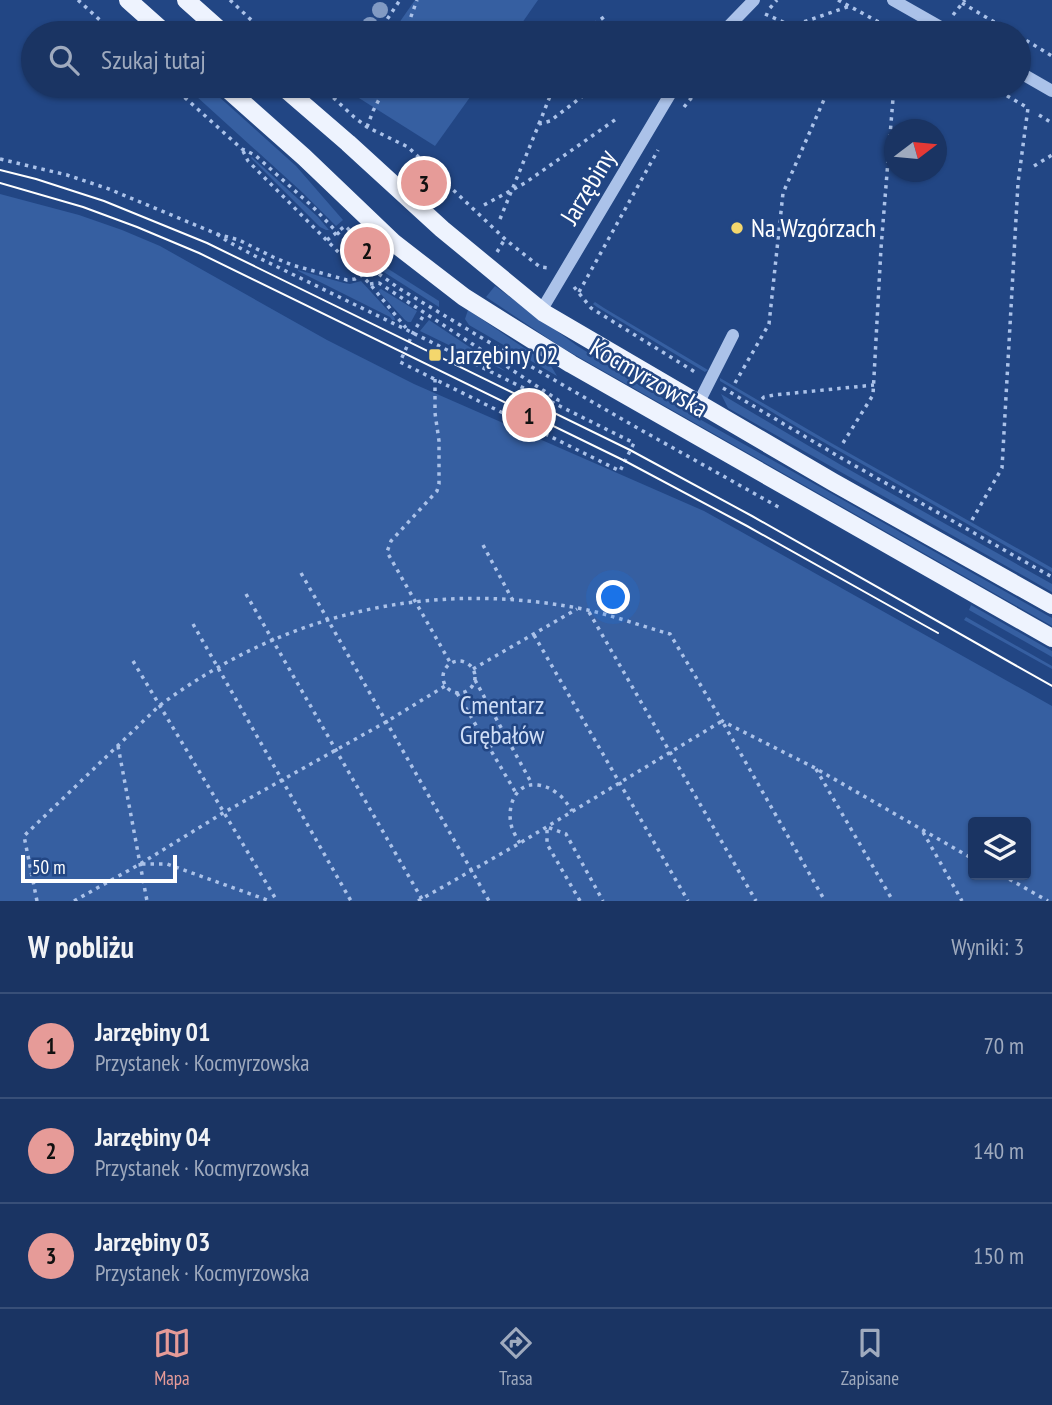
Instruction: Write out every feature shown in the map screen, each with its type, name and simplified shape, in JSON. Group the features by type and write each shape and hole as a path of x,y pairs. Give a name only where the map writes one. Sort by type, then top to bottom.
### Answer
{"main road":[{"path":"128,0 152,21"},
{"path":"186,0 210,21"},
{"name":"Kocmyrzowska","path":"238,98 394,243 464,297 571,364 1052,638"},
{"name":"Kocmyrzowska","path":"296,98 442,229 541,311 698,404 1052,605"}],"street":[{"path":"734,21 754,0"},
{"path":"893,0 930,21"},
{"path":"1031,79 1052,91"},
{"name":"Jarzębiny","path":"541,311 668,98"},
{"path":"698,404 733,335"}],"path":[{"path":"78,0 101,21"},
{"path":"229,0 252,21"},
{"path":"385,21 400,0"},
{"path":"409,21 417,0"},
{"path":"838,0 877,21"},
{"path":"945,10 953,15 963,2 994,21"},
{"path":"806,21 850,6"},
{"path":"765,14 781,21"},
{"path":"598,21 604,17"},
{"path":"1031,43 1052,56"},
{"path":"185,98 242,149 255,155 284,180 372,269 400,289 641,430"},
{"path":"334,98 367,127 408,147 505,239 540,267 552,268"},
{"path":"367,127 380,98"},
{"path":"500,219 549,98"},
{"path":"539,124 550,121 580,98"},
{"path":"679,114 690,98"},
{"path":"735,383 769,324 783,193 825,98"},
{"path":"843,443 873,395 893,98"},
{"path":"972,520 1002,468 1018,183 1028,108 1011,98"},
{"path":"1039,115 1052,123"},
{"path":"484,205 525,183 620,117"},
{"path":"661,145 577,290 591,308 843,459 1052,578"},
{"path":"242,149 248,161 370,284 407,330"},
{"path":"1034,166 1052,155"},
{"path":"0,159 67,175 109,189 239,240 273,257 326,274 347,280 362,276 372,269"},
{"path":"218,234 255,256 407,330 413,333 556,405 634,443 620,471 400,362 413,333 425,313"},
{"path":"493,257 505,239"},
{"path":"370,284 379,283 558,400 556,405"},
{"path":"442,324 454,309"},
{"path":"435,379 439,484 437,491 391,541 387,552 451,664"},
{"path":"762,399 774,395 874,385"},
{"path":"484,545 513,600"},
{"path":"301,573 489,901"},
{"path":"246,594 421,900 520,844 722,721"},
{"path":"37,901 24,836 159,706 217,666 272,639 352,612 415,602 465,598 542,602 579,608 670,634 825,901"},
{"path":"473,669 579,608"},
{"path":"588,610 756,901"},
{"path":"192,624 351,901"},
{"path":"534,635 688,901"},
{"path":"133,661 277,901"},
{"path":"475,680 470,689 457,693 450,691 443,679 444,672 454,662 461,661 473,669 475,680 532,784"},
{"path":"74,901 446,686"},
{"path":"457,693 516,793"},
{"path":"722,721 815,768 968,856"},
{"path":"489,748 506,738"},
{"path":"118,746 147,901"},
{"path":"815,768 893,901"},
{"path":"520,844 511,826 511,807 516,793 523,786 547,786 560,795 572,811"},
{"path":"547,827 547,844 580,901"},
{"path":"547,827 566,834 603,901"},
{"path":"922,830 962,901"},
{"path":"140,864 167,864 269,901"},
{"path":"1010,880 1039,899 1048,901"}],"green space":[{"path":"415,0 538,0 523,21 400,21"},
{"path":"198,98 220,98 296,166 343,220 336,226"},
{"path":"359,98 469,98 435,146"},
{"path":"252,157 318,217 329,230 320,227"},
{"name":"Cmentarz Grębałów","path":"0,194 79,215 160,246 327,340 414,384 704,511 1052,706 1052,901 0,901"},
{"path":"382,265 439,301 439,307 379,269"},
{"path":"298,270 344,283 361,281 395,320 392,320"},
{"path":"495,286 576,345 634,382 1052,618 1052,626 561,347 486,297"},
{"path":"381,289 417,311 411,322 405,320 380,293"},
{"path":"595,302 708,370 705,372 597,307 593,304"},
{"path":"468,310 551,366 557,376 469,325 465,319"},
{"path":"429,320 505,371 420,331"},
{"path":"720,378 1052,568 1052,572 797,427 720,381"},
{"path":"721,394 1052,584 1052,592 728,408"},
{"path":"971,605 1052,651 1052,657 969,610"},
{"path":"966,617 1052,666 1052,669 964,620"}],"tram line":[{"path":"0,170 104,201 207,243 630,450 1052,686"},
{"path":"0,183 83,207 199,253 625,461 938,633"}],"place":[{"name":"Jarzębiny 03","path":"424,183"},
{"name":"Na Wzgórzach","path":"737,228"},
{"name":"Jarzębiny 04","path":"367,250"},
{"name":"Jarzębiny 02","path":"435,355"},
{"name":"Jarzębiny 01","path":"529,415"}]}
